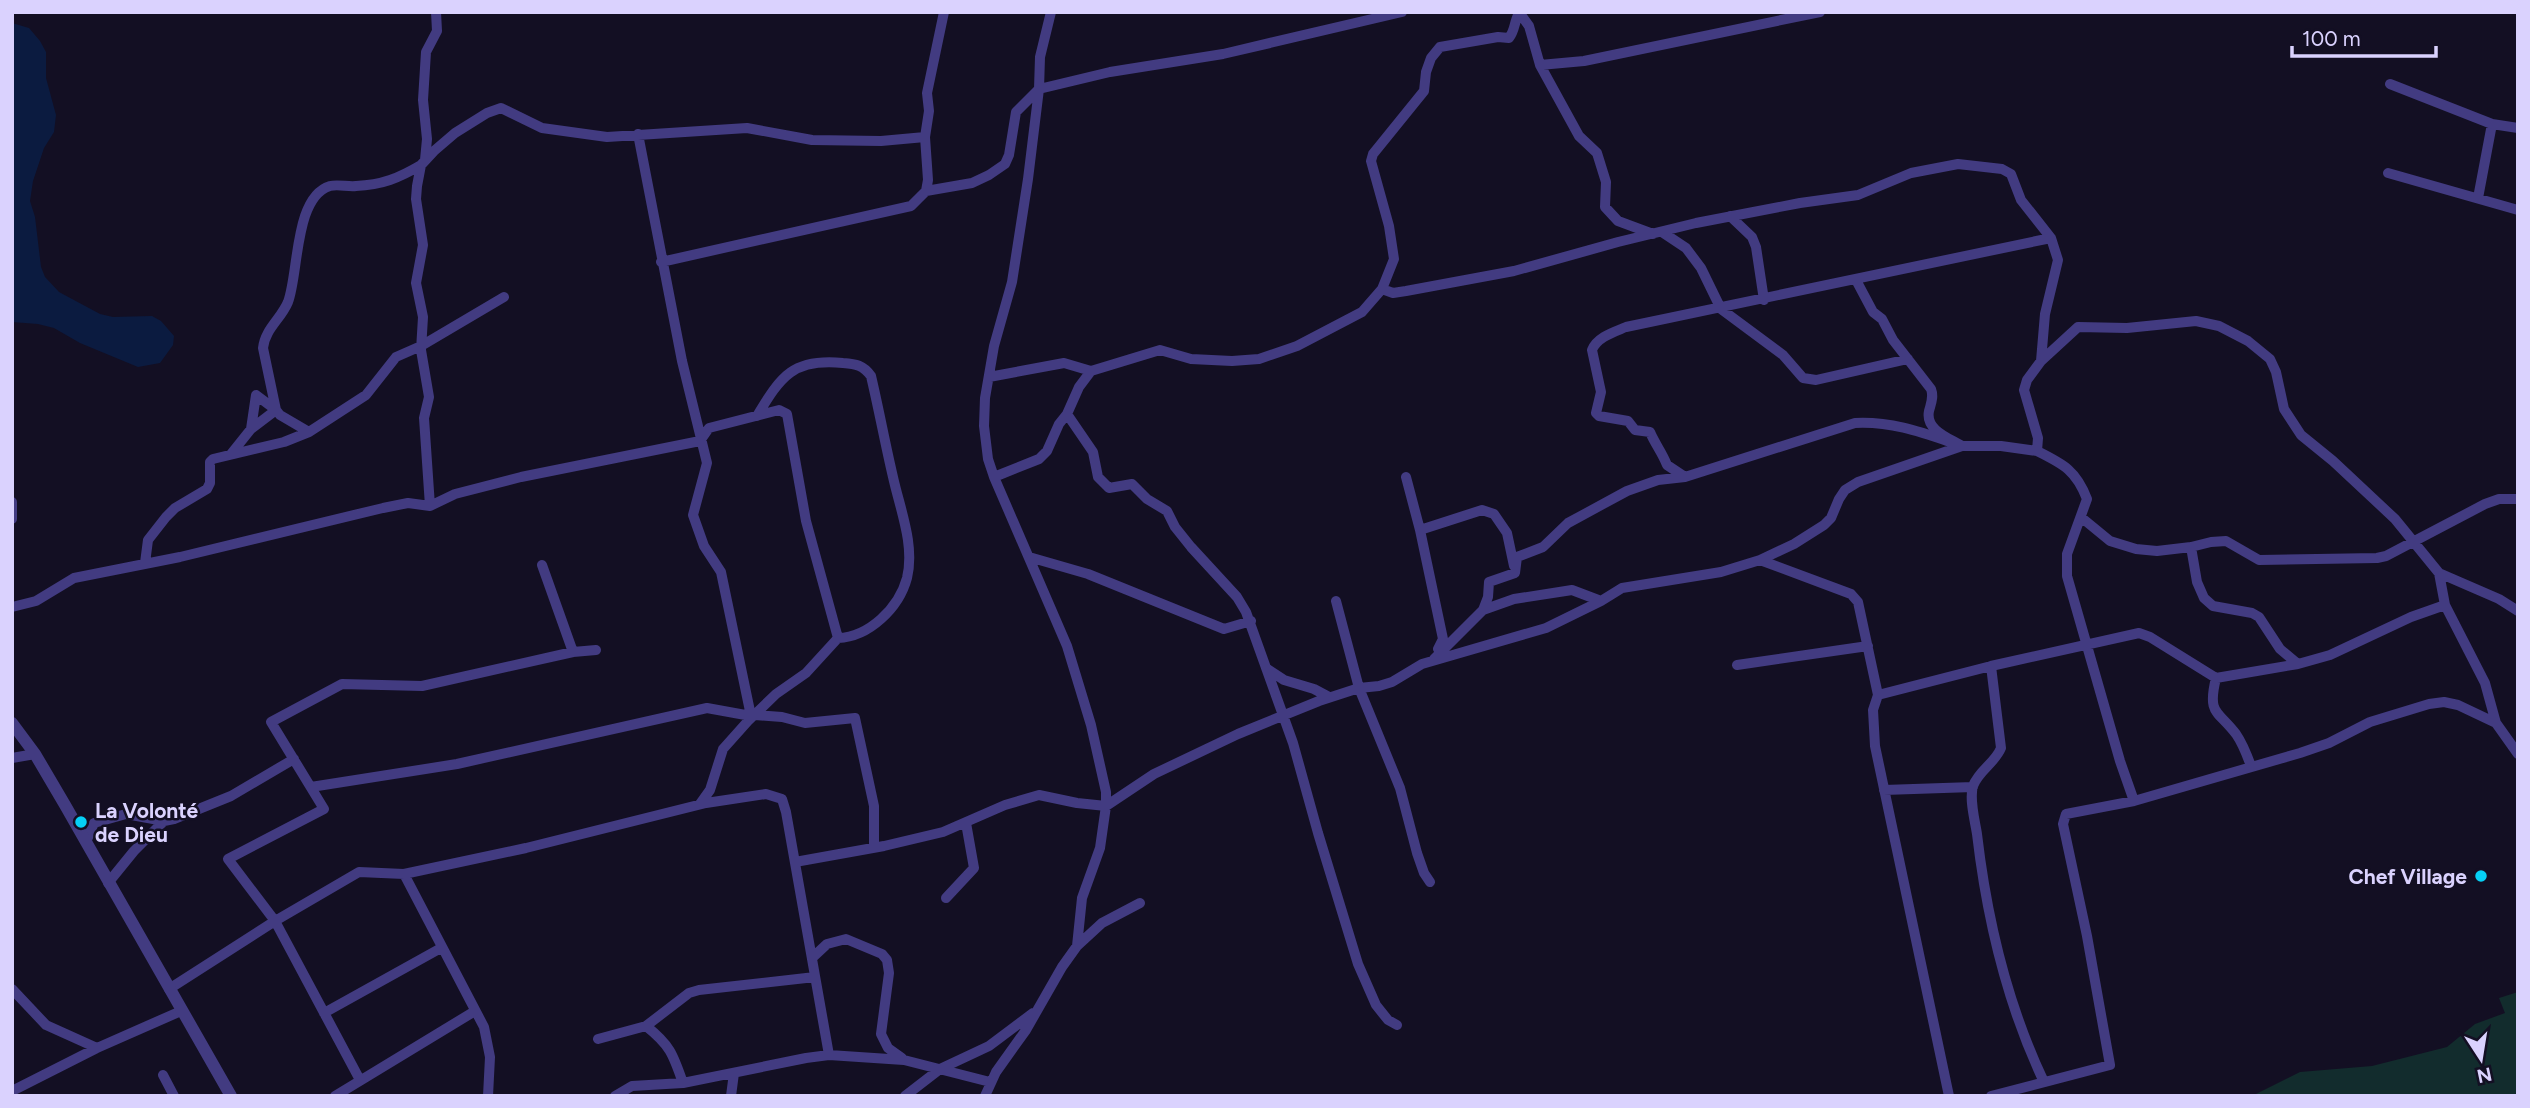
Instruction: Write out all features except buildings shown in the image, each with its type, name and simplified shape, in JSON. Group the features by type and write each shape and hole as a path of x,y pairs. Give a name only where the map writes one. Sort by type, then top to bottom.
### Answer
{"street":[{"path":"430,506 424,418 429,397 421,346 424,323 416,283 422,256 422,233 416,199 428,139 422,100 426,51 437,31 436,12"},
{"path":"661,262 911,206 926,191 928,180 925,137 929,111 927,93 944,12"},
{"path":"1051,12 1040,57 1039,89 1012,282 989,377 984,426 988,458 994,477 1057,621 1075,670 1106,792 1100,848 1082,898 1077,946"},
{"path":"926,191 972,183 1004,164 1009,155 1016,112 1039,89 1110,72 1223,54 1402,12"},
{"path":"1540,65 1584,61 1820,12"},
{"path":"989,377 1064,363 1091,370 1160,350 1191,359 1259,359 1297,346 1362,313 1382,289 1394,259 1389,226 1371,161 1373,155 1424,91 1431,58 1440,47 1498,37 1509,38 1519,13 1529,26 1540,65 1579,136 1597,153 1606,182 1605,207 1618,221 1657,233 1686,248 1701,268 1721,309 1783,355 1803,379 1810,381 1908,359"},
{"path":"2390,84 2492,124 2518,128"},
{"path":"276,410 264,355 264,340 289,300 302,225 310,201 331,185 356,187 396,180 423,163 455,133 487,113 501,108 542,128 607,137 747,128 812,140 881,141 925,137"},
{"path":"2478,198 2492,124"},
{"path":"311,787 457,764 707,709 751,716 721,572 704,546 693,515 707,463 661,262 638,134"},
{"path":"1382,289 1393,293 1514,271 1730,216 1858,195 1911,173 1958,164 2002,169 2011,174 2021,200 2051,238 2058,260 2045,314 2041,361"},
{"path":"2388,173 2518,211"},
{"path":"1730,216 1752,237 1764,300"},
{"path":"1685,477 1667,465 1661,447 1650,432 1635,430 1628,421 1599,416 1595,409 1601,392 1592,350 1602,339 1626,327 2051,238"},
{"path":"1856,280 1873,312 1882,319 1893,340 1931,389 1933,396 1928,418 1932,427 1962,446"},
{"path":"145,564 150,537 175,508 207,489 210,483 211,460 284,442 309,432 366,395 396,358 504,297"},
{"path":"2037,451 2038,438 2024,390 2027,380 2041,361 2078,327 2127,328 2196,321 2229,331 2248,341 2270,359 2276,372 2284,409 2301,435 2395,519 2439,573 2499,599 2518,611"},
{"path":"700,804 710,790 723,749 776,694 806,673 838,638 864,631 887,614 907,579 909,558 905,526 871,376 859,365 807,362 777,383 757,416"},
{"path":"994,477 1039,459 1047,451 1079,387 1091,370"},
{"path":"251,429 256,395 280,415 309,432"},
{"path":"231,454 251,429 276,410"},
{"path":"12,607 36,601 74,578 383,508 408,503 430,506 455,494 521,477 700,441 709,428 779,410 787,414 806,522 838,638"},
{"path":"1067,414 1093,452 1098,477 1109,488 1132,484 1147,499 1167,511 1191,547 1237,597 1251,621 1284,716 1358,964 1376,1005 1388,1020 1397,1025"},
{"path":"1515,573 1517,557 1543,547 1568,523 1627,491 1658,480 1685,477 1855,423 1879,422 1903,426 1962,446 2001,446 2037,451 2064,465 2080,480 2087,499 2067,554 2067,576 2074,607 2088,645 2134,801"},
{"path":"795,862 943,832 1005,805 1039,795 1106,806 1154,774 1238,734 1329,697 1392,682 1422,664 1546,628 1622,588 1721,572 1760,560 1794,544 1824,525 1845,490 1858,482 1962,446"},
{"path":"1406,477 1443,639 1432,661"},
{"path":"2081,518 2110,541 2136,549 2157,551 2191,547 2211,541 2226,541 2259,560 2377,558 2386,556 2485,504 2499,499 2518,499"},
{"path":"12,502 12,519"},
{"path":"1420,530 1482,510 1494,514 1507,533 1515,573"},
{"path":"2191,547 2197,582 2204,598 2213,606 2252,613 2259,617 2280,649 2298,664"},
{"path":"1029,557 1088,574 1224,629 1251,621"},
{"path":"1760,560 1856,598 1878,695 1873,709 1873,729 1884,790 1949,1096"},
{"path":"542,565 573,652"},
{"path":"1432,661 1483,610 1488,597 1489,582 1515,573"},
{"path":"2439,573 2445,604 2485,683 2496,723 2518,754"},
{"path":"1483,610 1514,599 1573,590 1601,601"},
{"path":"1336,601 1359,688 1400,788 1417,853 1430,882"},
{"path":"1878,695 2139,633 2216,678 2298,664 2330,655 2445,604"},
{"path":"1737,665 1868,646"},
{"path":"360,1080 275,921 228,859 324,809 271,722 342,684 422,686 573,652 596,650"},
{"path":"1992,666 2001,748 1997,758 1986,765 1973,787 1981,875 1994,944 2028,1047 2044,1082"},
{"path":"1266,668 1284,680 1314,688 1329,697"},
{"path":"2216,678 2213,698 2215,709 2220,719 2235,733 2251,766"},
{"path":"1991,1096 2109,1065 2063,818 2066,814 2134,801 2329,743 2370,722 2429,704 2444,702 2458,705 2496,723"},
{"path":"755,715 782,717 805,723 855,718 874,806 874,846"},
{"path":"12,723 35,754 232,1096"},
{"path":"12,758 35,754"},
{"path":"86,842 94,823 120,815 134,814 163,821 183,816 231,796 294,759"},
{"path":"1884,790 1973,787"},
{"path":"169,989 275,921 359,872 404,874 526,848 700,804 766,794 782,799 829,1055"},
{"path":"108,883 134,850 163,821"},
{"path":"946,898 974,868 965,823"},
{"path":"404,874 440,948 484,1027 490,1058 488,1096"},
{"path":"985,1096 990,1082 1077,946 1102,923 1140,903"},
{"path":"812,958 827,944 846,939 882,954 887,960 888,974 881,1034 888,1048 904,1060"},
{"path":"324,1013 440,948"},
{"path":"598,1039 646,1026 689,993 699,990 815,977"},
{"path":"13,991 46,1026 97,1048"},
{"path":"905,1096 940,1069 989,1046 1038,1009"},
{"path":"12,1091 97,1048 181,1011"},
{"path":"335,1096 475,1011"},
{"path":"646,1026 663,1040 673,1054 683,1083"},
{"path":"615,1096 632,1086 683,1083 829,1055 904,1060 990,1082"},
{"path":"731,1096 734,1073"},
{"path":"163,1075 174,1096"},
{"path":"919,1084 925,1096"}],"green space":[{"path":"2518,992 2518,1096 2252,1096 2300,1072 2372,1066 2447,1047 2475,1024 2505,1013 2499,998"}],"water":[{"path":"12,23 29,28 46,52 46,78 56,115 54,132 44,148 33,181 30,201 45,277 59,292 100,314 113,317 152,316 161,321 174,336 173,345 160,363 138,367 80,343 54,328 12,322"}],"place":[{"name":"La Volonté de Dieu","path":"81,822"},
{"name":"Chef Village","path":"2481,876"}]}
